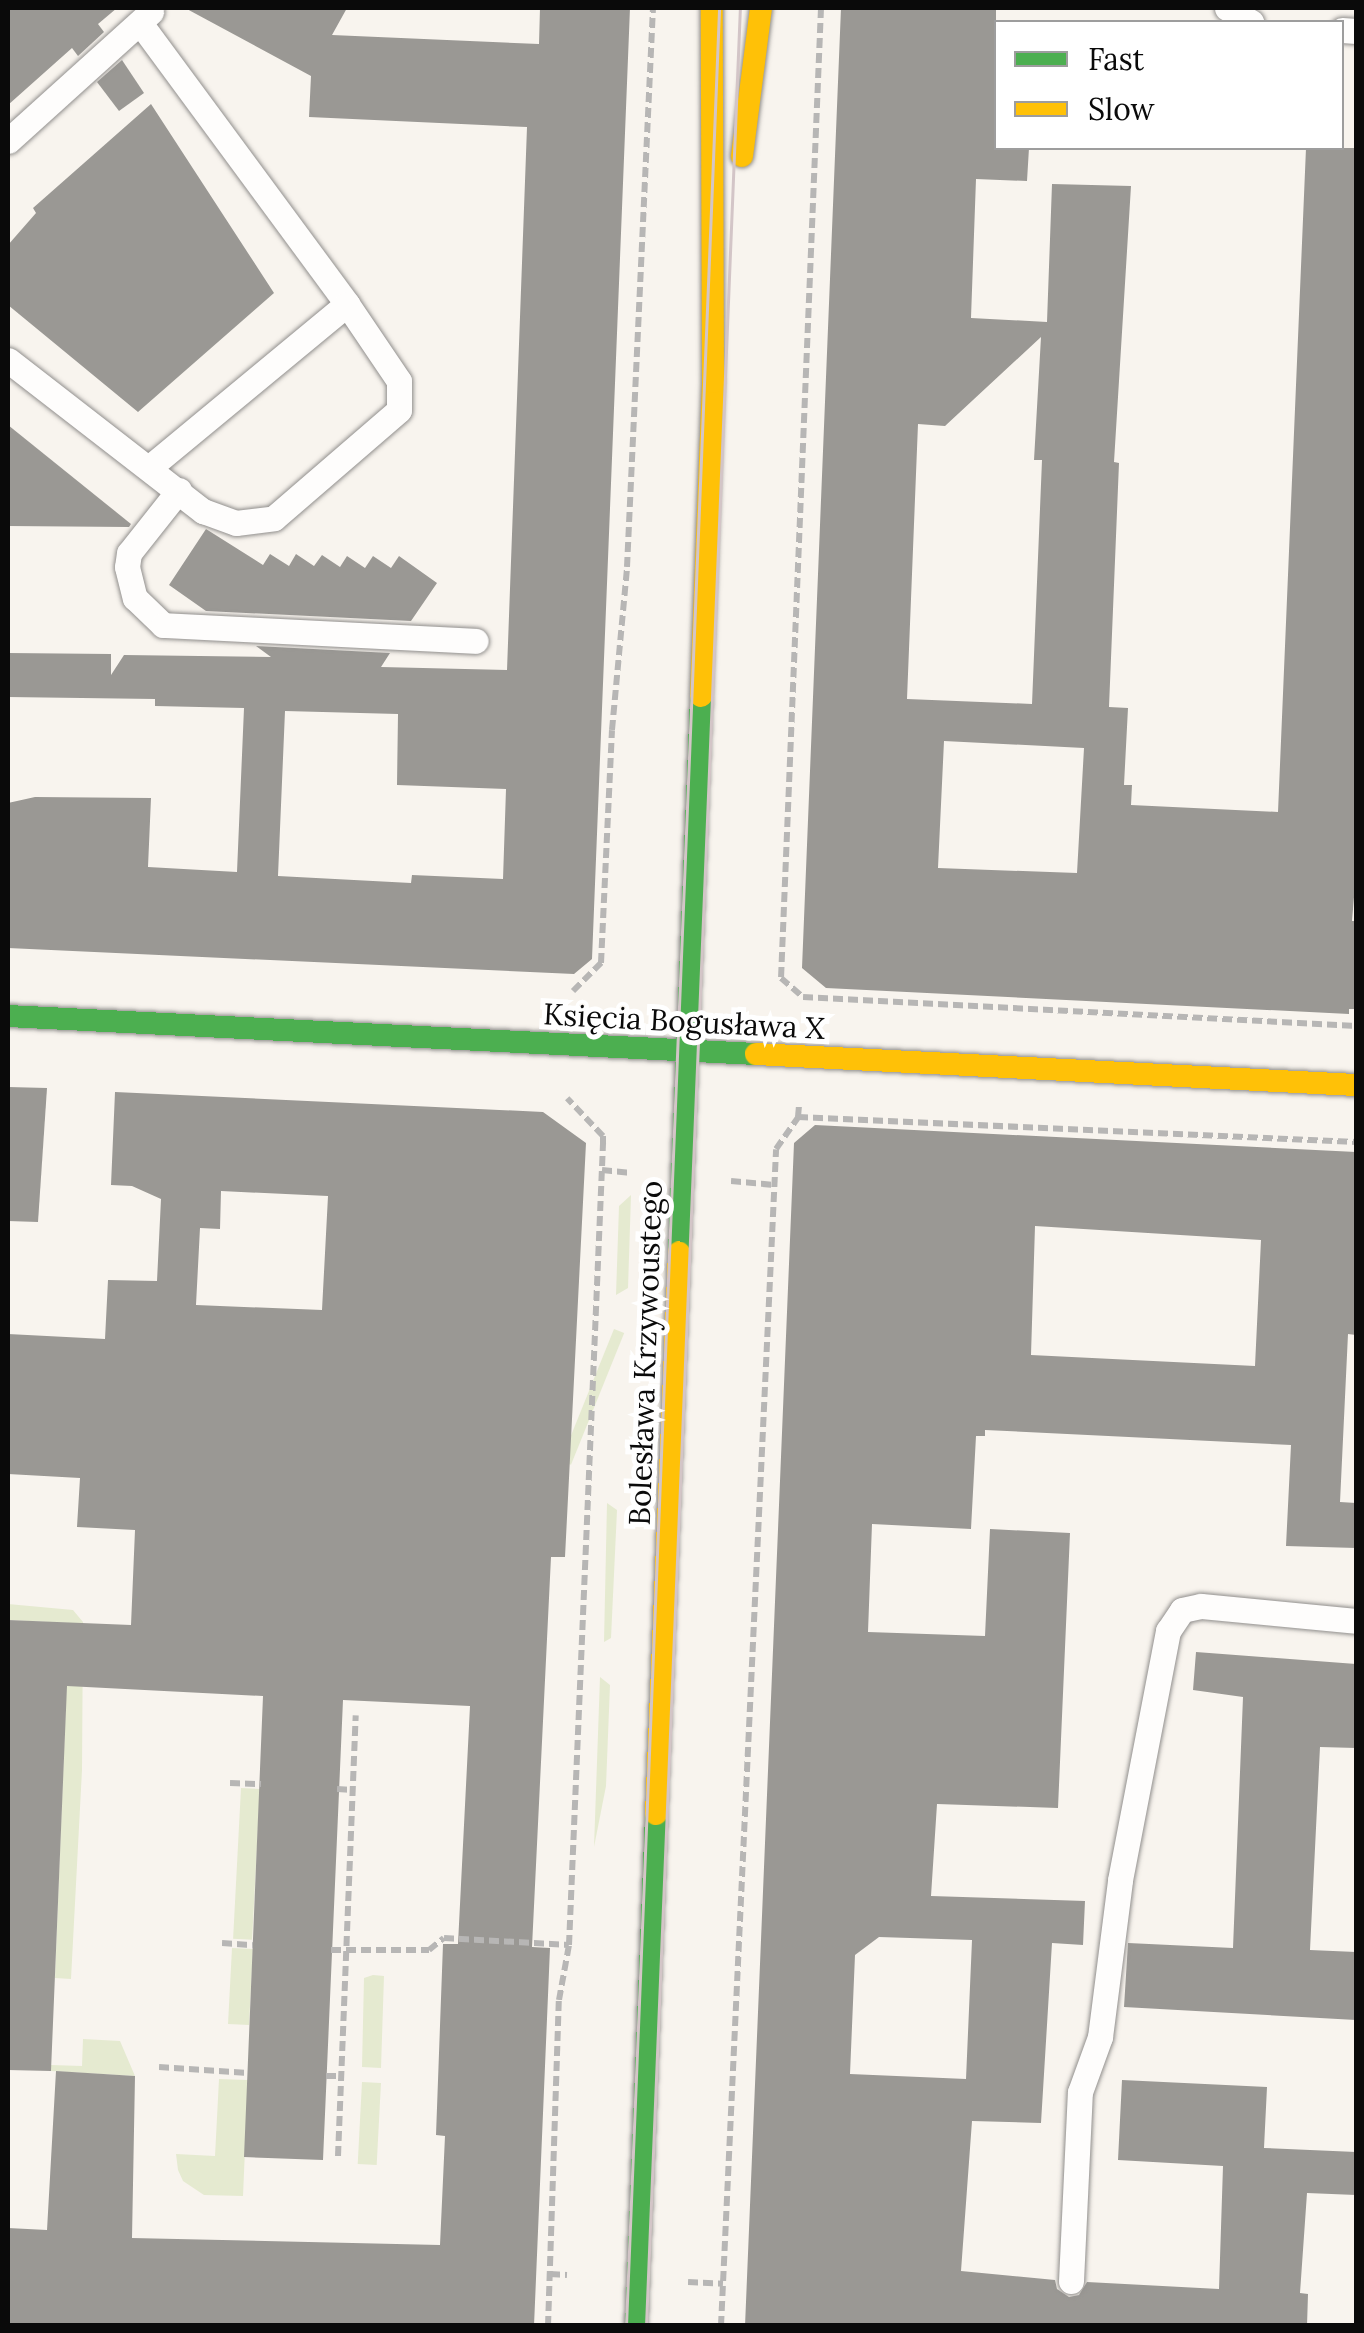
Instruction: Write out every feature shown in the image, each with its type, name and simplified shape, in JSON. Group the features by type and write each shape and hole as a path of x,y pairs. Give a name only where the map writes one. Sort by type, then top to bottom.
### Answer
{"street":[{"name":"Bolesława Krzywoustego","path":"714,382 760,8"},
{"name":"Bolesława Krzywoustego","path":"636,2326 714,382 713,146"},
{"name":"Księcia Bogusława X","path":"8,1016 1356,1084"}],"lane":[{"path":"713,146 715,8"},
{"path":"730,256 740,8"},
{"path":"8,141 146,18 399,381 399,410 274,518 236,523 219,519 8,360"},
{"path":"150,467 346,304"},
{"path":"179,490 129,552 127,567 135,598 163,625 476,641"},
{"path":"1071,2281 1080,2092 1100,2037 1126,1841 1168,1631 1182,1610 1201,1606 1356,1622"}],"path":[{"path":"548,2326 560,2000 570,1945 603,1136 564,1095 568,996 601,962 612,730 627,566 654,8"},
{"path":"821,8 781,978 802,997 1356,1026"},
{"path":"721,2326 776,1149 798,1117 1356,1142"},
{"path":"338,2156 356,1715"},
{"path":"230,1782 260,1784"},
{"path":"337,1789 353,1790"},
{"path":"331,1950 430,1950 444,1938 570,1945"},
{"path":"222,1943 253,1945"},
{"path":"159,2067 248,2073"},
{"path":"326,2076 341,2076"},
{"path":"550,2274 567,2275"},
{"path":"686,2282 723,2284"}],"green space":[{"path":"631,1195 628,1288 616,1295 619,1206"},
{"path":"614,1329 624,1333 571,1465 561,1461"},
{"path":"607,1503 617,1510 611,1638 604,1642"},
{"path":"8,1604 73,1610 83,1622 82,1770 71,1979 55,1978 69,1623 8,1620"},
{"path":"600,1677 610,1685 606,1786 594,1847"},
{"path":"241,1788 260,1789 252,1940 233,1939"},
{"path":"232,1948 253,1949 249,2025 228,2024"},
{"path":"384,1976 381,2068 362,2067 364,1978"},
{"path":"83,2039 120,2041 135,2076 51,2071 51,2065 82,2066"},
{"path":"219,2079 248,2080 243,2196 204,2195 183,2181 178,2170 176,2154 215,2156"},
{"path":"362,2082 381,2083 377,2165 358,2164"}],"building":[{"path":"8,8 117,8 98,24 104,32 78,56 72,48 8,105"},
{"path":"185,8 347,8 332,35 539,44 540,8 630,8 592,959 574,974 8,948 8,803 35,797 151,798 148,867 237,872 244,708 155,706 155,699 8,697 8,653 111,654 111,675 124,655 271,657 256,646 390,653 381,667 507,670 527,127 309,117 311,76","holes":["285,711 398,714 397,785 506,789 503,879 412,875 411,883 278,876"]},
{"path":"841,8 996,9 994,150 1029,150 1027,181 976,179 971,318 1047,322 1052,184 1131,186 1114,462 1119,463 1109,707 1128,708 1124,785 1132,785 1131,805 1278,812 1306,150 1356,148 1356,873 1352,921 1356,921 1356,1009 1349,1009 1349,1014 826,988 802,968","holes":["1041,337 1034,460 1042,460 1032,704 907,699 918,424 945,426","944,741 1084,748 1077,873 938,868"]},
{"path":"122,60 144,93 119,111 97,82"},
{"path":"151,104 274,293 138,412 8,305 8,245 36,213 33,208"},
{"path":"8,425 131,524 129,527 8,526"},
{"path":"206,529 263,565 270,554 289,566 296,554 314,566 322,555 340,567 347,556 365,568 373,556 391,568 399,556 437,583 411,621 206,611 169,585"},
{"path":"8,1087 47,1088 38,1222 8,1221"},
{"path":"115,1092 543,1112 586,1143 565,1557 551,1557 532,1947 550,1948 534,2326 8,2323 8,2228 47,2230 56,2071 135,2076 132,2238 440,2245 445,2136 436,2135 443,1944 458,1944 470,1706 343,1700 323,2160 244,2157 263,1696 67,1686 51,2071 8,2070 8,1620 131,1625 135,1530 77,1527 80,1478 8,1474 8,1334 105,1339 108,1280 157,1281 161,1199 132,1186 111,1185","holes":["221,1191 328,1196 322,1310 196,1305 200,1228 220,1229"]},
{"path":"815,1125 1356,1152 1356,1335 1348,1334 1340,1502 1356,1503 1356,1548 1286,1546 1291,1445 985,1430 985,1436 976,1436 971,1529 872,1524 868,1632 985,1636 990,1529 1070,1533 1058,1808 937,1804 931,1896 1085,1901 1083,1945 1052,1943 1041,2123 972,2121 961,2271 1055,2280 1057,2289 1069,2297 1079,2295 1087,2282 1219,2289 1223,2166 1118,2160 1122,2080 1267,2087 1264,2148 1356,2152 1356,2195 1307,2193 1300,2293 1308,2294 1307,2326 745,2326 794,1143","holes":["1035,1226 1261,1240 1255,1366 1031,1355","879,1937 972,1940 966,2079 850,2074 855,1955"]},
{"path":"1196,1652 1356,1664 1356,1748 1320,1747 1310,1950 1356,1952 1356,2020 1124,2007 1128,1943 1233,1948 1243,1697 1193,1690"}],"tram line":[{"path":"626,2326 719,8"},
{"path":"646,2326 740,8"}],"traffic: fast":[{"path":"679,1252 701,696"},
{"path":"8,1016 756,1054"},
{"path":"636,2326 656,1814"}],"traffic: slow":[{"path":"701,696 713,382 712,8"},
{"path":"742,156 761,8"},
{"path":"756,1054 1356,1085"},
{"path":"656,1814 679,1252"}]}
